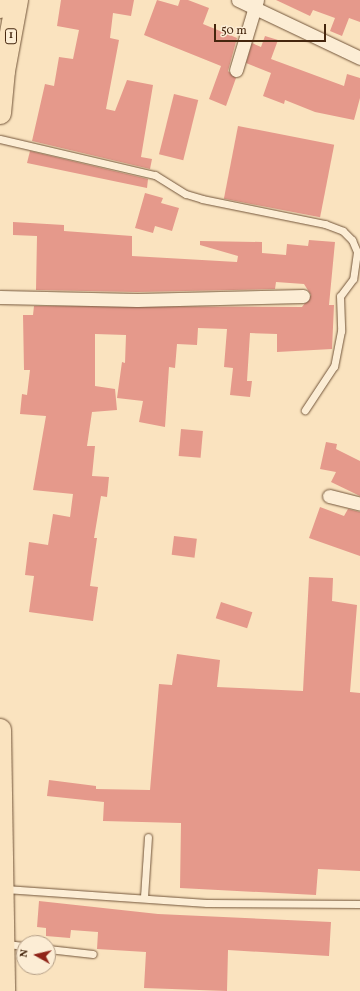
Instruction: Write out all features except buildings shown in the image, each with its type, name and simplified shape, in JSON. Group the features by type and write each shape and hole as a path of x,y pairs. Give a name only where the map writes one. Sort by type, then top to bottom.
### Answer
{"highway":[{"path":"0,7 1,0"},
{"name":"1","path":"0,113 2,71 17,0"},
{"path":"0,730 3,889 14,945 4,991"}],"street":[{"path":"238,0 256,3 360,58"},
{"path":"236,70 256,3"},
{"path":"0,297 165,300 303,296"},
{"path":"329,496 360,504"}],"lane":[{"path":"0,139 155,175 186,194 202,199 325,224 343,231 352,240 357,252 353,279 340,296 341,331 334,366 305,410"},
{"path":"144,897 148,837"},
{"path":"3,889 144,897 207,903 360,904"},
{"path":"56,950 93,954"}]}
